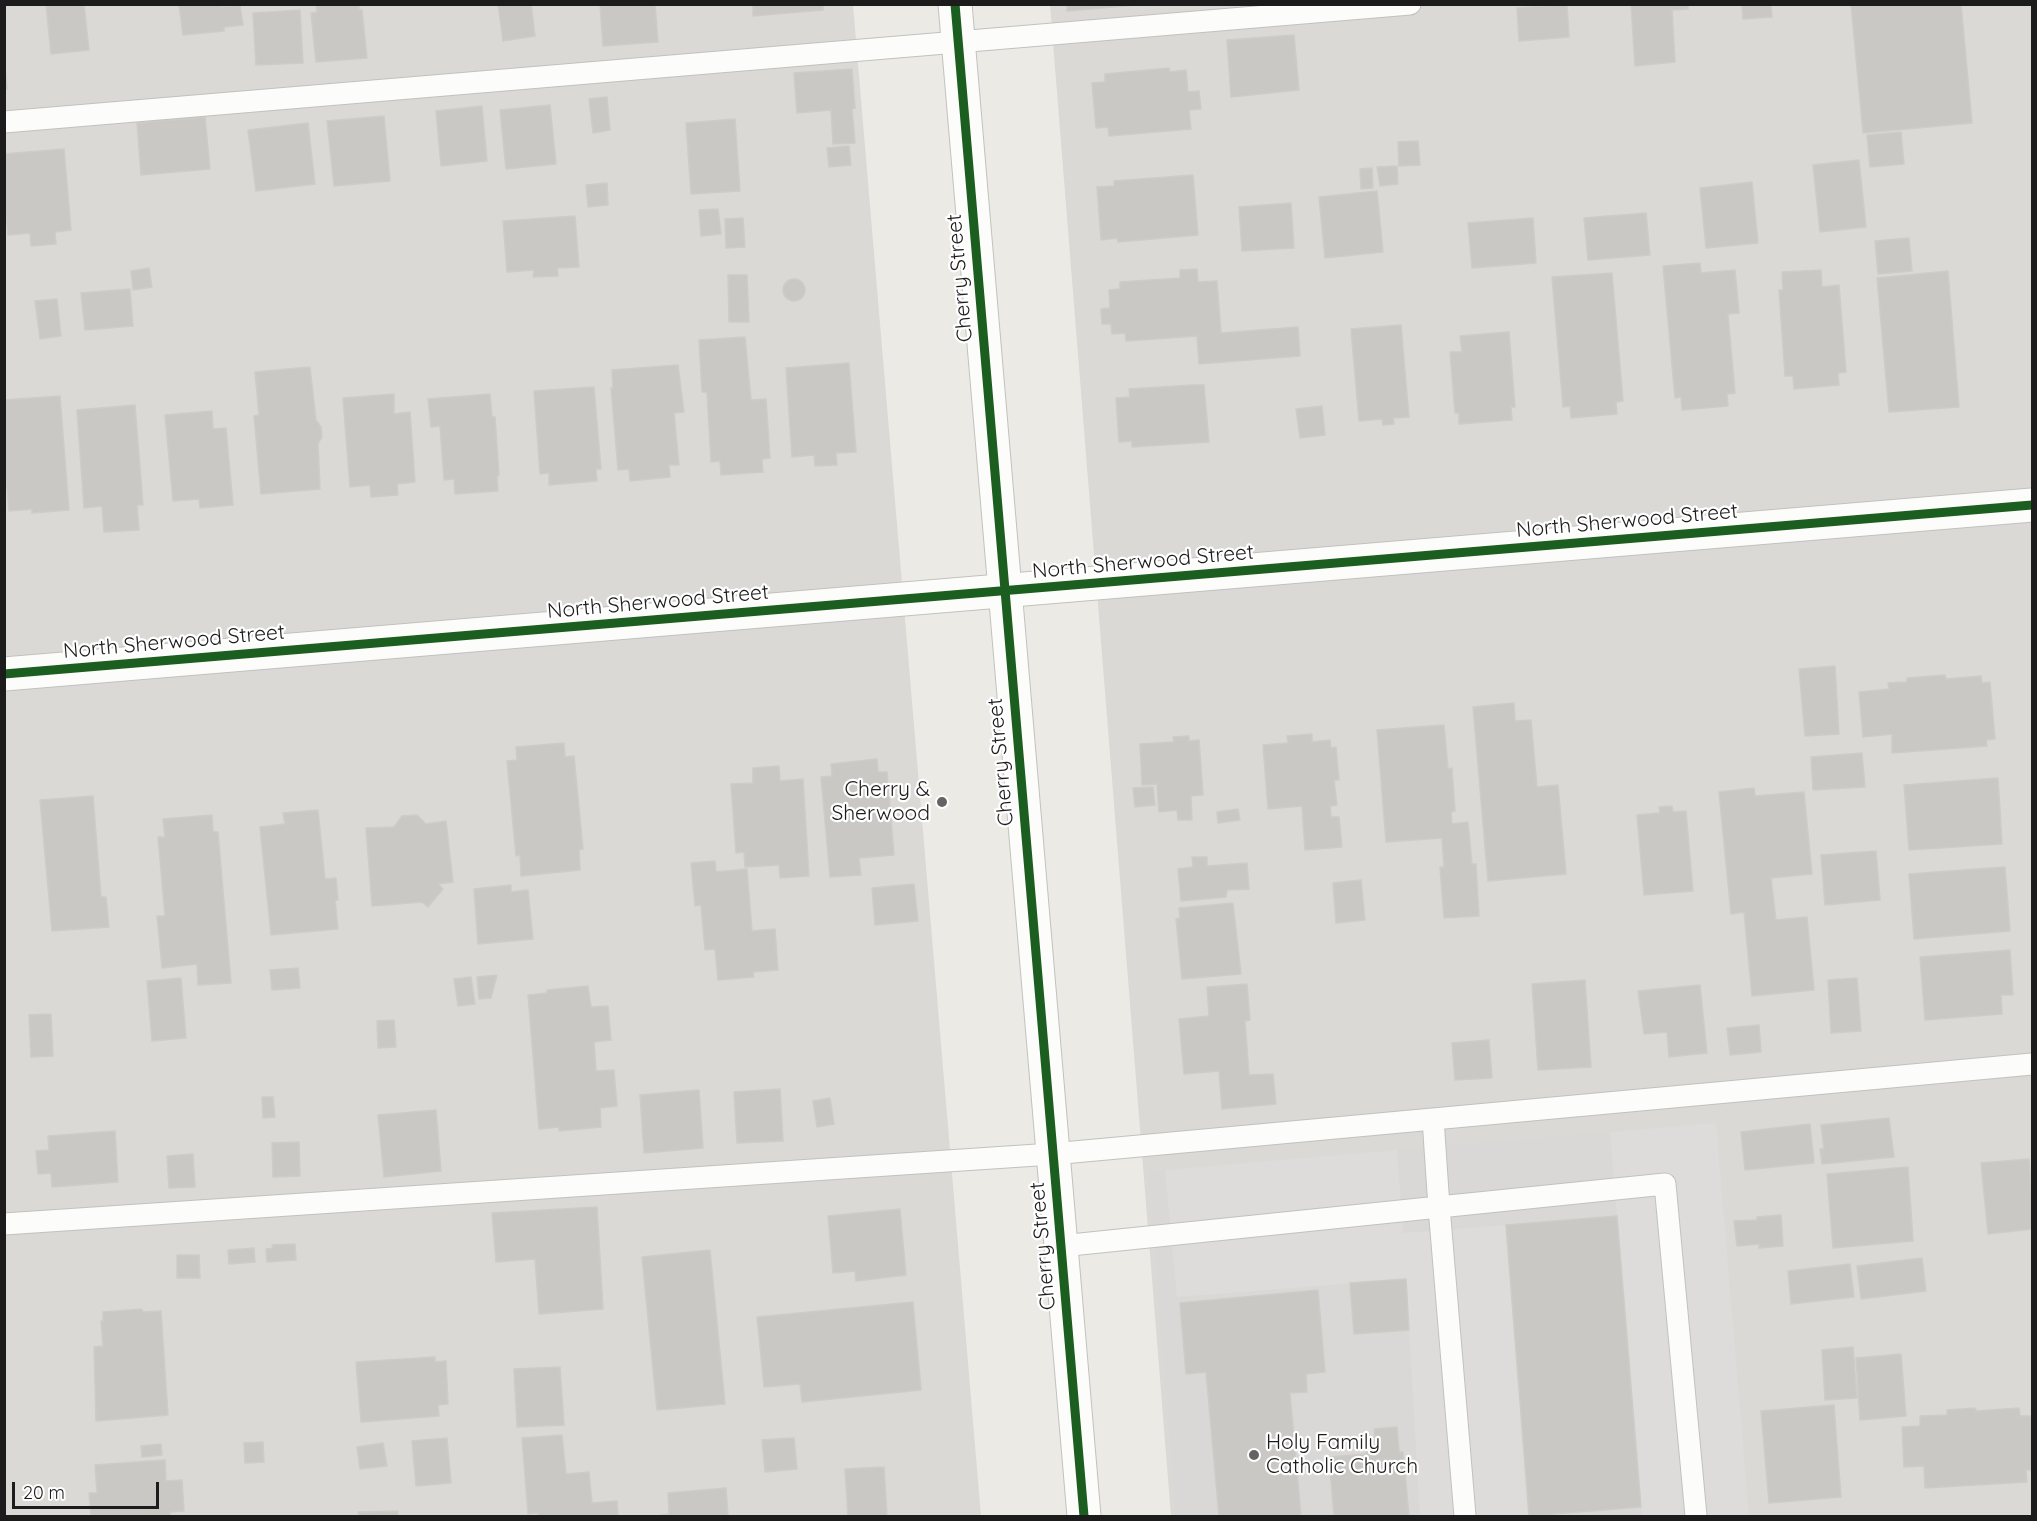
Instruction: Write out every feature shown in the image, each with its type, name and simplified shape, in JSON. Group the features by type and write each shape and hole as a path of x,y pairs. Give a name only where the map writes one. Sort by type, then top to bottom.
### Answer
{"street":[{"name":"Cherry Street","path":"955,4 1084,1516"},
{"name":"North Sherwood Street","path":"4,674 2032,505"}],"lane":[{"path":"4,122 1410,4"},
{"path":"4,1224 1052,1154 2032,1064"},
{"path":"1433,1119 1465,1516"},
{"path":"1061,1246 1665,1184 1696,1516"}],"shaded area":[{"path":"5,5 853,5 981,1516 5,1516"},
{"path":"1050,5 2032,5 2032,1516 1171,1516"},
{"path":"1716,1123 1749,1516 1176,1516 1148,1171"},
{"path":"1716,1123 1749,1516 1642,1516 1610,1132"},
{"path":"1397,1150 1403,1233 1506,1225 1529,1516 1420,1516 1406,1279 1177,1297 1165,1170"}],"building":[{"path":"46,4 84,4 89,50 51,54"},
{"path":"179,4 221,4 221,7 240,5 243,25 224,27 224,31 183,35"},
{"path":"316,4 359,4 359,10 362,10 367,58 316,62 311,13 317,12"},
{"path":"498,4 531,4 535,36 503,41"},
{"path":"600,4 655,4 658,42 603,46"},
{"path":"753,4 823,4 823,10 753,16"},
{"path":"1067,4 1147,4 1067,11"},
{"path":"1567,4 1569,37 1519,41 1517,8"},
{"path":"1631,4 1688,4 1688,9 1672,10 1675,62 1635,66"},
{"path":"1742,4 1771,4 1772,17 1743,19"},
{"path":"1851,4 1961,4 1972,123 1863,133"},
{"path":"300,10 303,63 256,65 253,13"},
{"path":"1294,35 1299,90 1231,97 1227,40"},
{"path":"4,59 7,89 4,89"},
{"path":"1169,68 1170,72 1186,70 1188,92 1199,91 1201,109 1189,110 1191,129 1109,136 1108,127 1096,128 1092,83 1105,82 1105,74"},
{"path":"852,69 855,143 833,144 831,110 797,113 794,73"},
{"path":"607,97 610,130 593,133 589,99"},
{"path":"550,105 556,164 506,169 500,110"},
{"path":"482,106 487,161 441,166 436,111"},
{"path":"384,116 390,181 334,186 327,121"},
{"path":"205,117 210,169 141,175 137,123"},
{"path":"735,119 740,191 691,194 686,123"},
{"path":"308,123 315,184 256,191 248,130"},
{"path":"1901,132 1904,164 1870,167 1867,135"},
{"path":"1418,141 1420,165 1399,166 1398,142"},
{"path":"849,146 851,165 829,167 827,148"},
{"path":"64,149 71,230 55,232 56,244 31,246 30,233 8,235 4,197 4,154"},
{"path":"1859,160 1866,227 1820,232 1813,165"},
{"path":"1397,166 1398,184 1380,186 1377,167"},
{"path":"1372,168 1373,188 1361,189 1360,169"},
{"path":"1193,175 1198,235 1118,242 1117,238 1101,240 1097,187 1114,186 1114,181"},
{"path":"1752,182 1758,243 1706,248 1700,188"},
{"path":"607,183 608,205 588,207 586,185"},
{"path":"1377,191 1383,252 1325,258 1319,197"},
{"path":"1291,203 1294,248 1242,251 1239,207"},
{"path":"718,209 721,234 701,236 699,210"},
{"path":"1646,213 1650,255 1588,260 1584,218"},
{"path":"575,216 579,267 557,268 558,276 533,277 534,270 507,272 503,221"},
{"path":"743,218 745,247 726,248 725,219"},
{"path":"1533,218 1536,263 1472,268 1468,223"},
{"path":"1909,238 1912,271 1878,274 1875,241"},
{"path":"1700,263 1701,273 1735,270 1739,313 1728,314 1735,393 1727,394 1728,406 1682,410 1681,397 1675,398 1663,266"},
{"path":"149,268 152,287 133,290 131,271"},
{"path":"1197,269 1198,282 1217,281 1221,333 1298,327 1300,356 1199,364 1197,336 1126,341 1125,333 1112,334 1111,324 1102,324 1101,309 1110,308 1109,290 1120,289 1120,282 1180,278 1180,270"},
{"path":"1821,270 1822,287 1839,285 1846,372 1838,373 1839,385 1794,389 1793,376 1785,376 1779,290 1783,290 1782,272"},
{"path":"1948,271 1959,407 1889,412 1877,278"},
{"path":"1612,273 1623,401 1616,402 1617,414 1571,418 1570,406 1563,407 1552,277"},
{"path":"728,275 747,275 749,322 729,322"},
{"path":"794,279 802,282 805,290 802,298 794,301 786,298 783,290 786,282"},
{"path":"130,289 133,326 85,330 81,293"},
{"path":"57,299 61,336 40,339 35,301"},
{"path":"1401,325 1409,417 1393,418 1394,424 1383,425 1382,419 1359,421 1351,329"},
{"path":"1509,332 1515,407 1511,407 1512,420 1459,424 1459,413 1455,413 1450,352 1462,352 1460,336"},
{"path":"745,337 751,400 766,399 770,458 762,459 763,472 721,475 720,461 711,462 707,392 702,392 699,340"},
{"path":"849,363 856,452 836,453 837,465 815,466 814,455 792,457 786,368"},
{"path":"678,365 684,412 674,413 679,465 669,465 670,477 630,481 629,469 618,470 611,388 613,388 612,370"},
{"path":"310,367 316,420 321,427 322,437 318,443 320,489 261,494 254,416 259,415 255,372"},
{"path":"1204,385 1209,442 1132,447 1132,441 1119,442 1116,398 1130,397 1129,389"},
{"path":"594,387 601,469 596,469 597,481 549,485 549,473 540,474 534,391"},
{"path":"394,394 394,414 410,412 415,482 397,484 398,495 371,497 370,485 350,487 343,398"},
{"path":"490,394 492,417 495,417 498,491 455,494 454,479 444,480 440,426 431,427 428,399"},
{"path":"60,396 69,510 32,513 32,509 9,511 4,455 4,400"},
{"path":"135,405 143,505 137,505 139,530 104,532 102,506 84,508 77,410"},
{"path":"1322,406 1325,435 1300,438 1296,409"},
{"path":"212,411 213,429 226,428 233,505 200,508 199,499 173,501 165,415"},
{"path":"1835,666 1839,734 1805,736 1799,669"},
{"path":"1945,675 1946,679 1981,676 1982,683 1990,682 1995,739 1986,740 1987,746 1892,753 1892,734 1863,737 1859,692 1889,689 1888,683 1907,682 1907,678"},
{"path":"1514,703 1515,721 1531,720 1537,787 1558,785 1566,874 1488,881 1473,707"},
{"path":"1444,725 1448,769 1452,768 1455,811 1451,812 1452,824 1468,822 1472,864 1476,864 1479,916 1444,918 1440,867 1444,867 1442,838 1386,842 1377,730"},
{"path":"1312,734 1312,742 1330,740 1331,748 1336,747 1339,780 1334,780 1337,805 1330,806 1331,817 1339,817 1342,847 1305,850 1302,806 1268,809 1263,745 1288,743 1287,736"},
{"path":"1189,736 1189,741 1199,740 1203,795 1191,796 1192,820 1178,820 1177,810 1159,812 1157,784 1142,785 1140,744 1174,742 1173,737"},
{"path":"564,743 565,757 574,756 583,849 579,850 580,870 521,876 520,855 516,856 507,761 517,760 516,747"},
{"path":"1862,753 1865,787 1813,790 1811,757"},
{"path":"877,759 878,772 887,772 894,855 859,858 861,875 830,877 821,777 832,776 831,764"},
{"path":"779,766 780,781 803,779 809,876 780,878 779,865 745,867 744,852 736,853 731,784 753,783 753,768"},
{"path":"1998,778 2002,844 1909,850 1904,785"},
{"path":"1153,787 1155,805 1135,807 1133,788"},
{"path":"1754,788 1755,796 1804,792 1812,874 1771,878 1776,920 1807,917 1814,990 1752,996 1744,912 1731,914 1719,792"},
{"path":"93,796 101,897 106,897 109,927 52,931 40,800"},
{"path":"1672,806 1673,812 1686,811 1693,891 1644,895 1637,815 1660,813 1659,807"},
{"path":"1238,809 1240,820 1218,823 1217,812"},
{"path":"318,810 325,879 336,878 338,900 335,900 338,929 271,935 260,827 285,824 283,813"},
{"path":"212,815 213,832 218,832 231,983 198,985 197,964 162,968 157,916 165,916 158,837 165,837 163,819"},
{"path":"417,815 426,824 446,821 453,882 438,884 443,889 428,907 422,902 372,906 366,828 394,827 402,816"},
{"path":"1876,851 1880,900 1825,905 1821,855"},
{"path":"1192,857 1207,857 1207,866 1247,863 1249,889 1227,890 1226,897 1181,901 1178,869 1193,867"},
{"path":"715,861 716,872 747,869 752,931 775,929 778,970 753,972 754,977 718,980 715,949 705,950 701,905 695,906 691,863"},
{"path":"2005,867 2010,931 1914,939 1909,874"},
{"path":"1361,880 1365,920 1336,923 1333,883"},
{"path":"914,884 918,921 875,925 872,888"},
{"path":"511,885 511,892 528,890 533,939 478,944 474,889"},
{"path":"1233,903 1241,974 1182,979 1176,919 1180,918 1179,908"},
{"path":"2010,950 2013,995 2001,995 2002,1014 1925,1020 1920,957"},
{"path":"298,968 300,988 272,990 270,970"},
{"path":"497,975 491,998 479,999 477,977"},
{"path":"471,977 475,1004 458,1006 454,979"},
{"path":"181,978 186,1038 152,1041 147,981"},
{"path":"1857,978 1861,1031 1831,1033 1828,980"},
{"path":"1585,980 1591,1067 1538,1070 1532,984"},
{"path":"1247,984 1250,1020 1245,1021 1249,1075 1273,1074 1276,1104 1222,1109 1219,1071 1184,1074 1179,1019 1209,1016 1207,987"},
{"path":"1700,985 1707,1053 1669,1057 1667,1032 1644,1034 1638,991"},
{"path":"588,986 591,1007 608,1006 611,1040 594,1042 596,1071 614,1070 617,1106 600,1108 601,1127 559,1131 559,1127 539,1129 528,995 547,993 547,990"},
{"path":"51,1014 53,1056 31,1057 29,1015"},
{"path":"394,1020 396,1047 378,1048 377,1021"},
{"path":"1759,1025 1761,1052 1730,1055 1727,1028"},
{"path":"1489,1040 1492,1078 1455,1080 1452,1043"},
{"path":"780,1089 783,1141 737,1143 734,1092"},
{"path":"699,1090 703,1148 644,1153 640,1095"},
{"path":"262,1097 273,1097 275,1117 263,1118"},
{"path":"830,1098 834,1124 817,1127 813,1101"},
{"path":"436,1110 441,1171 384,1177 378,1115"},
{"path":"1889,1118 1894,1157 1822,1164 1820,1149 1824,1149 1821,1125"},
{"path":"1810,1124 1814,1163 1745,1170 1741,1132"},
{"path":"115,1131 118,1182 52,1187 51,1173 38,1174 36,1151 49,1150 48,1136"},
{"path":"299,1142 300,1176 273,1177 272,1143"},
{"path":"193,1154 195,1187 169,1188 167,1156"},
{"path":"2029,1159 2032,1229 1988,1234 1981,1163"},
{"path":"1908,1167 1913,1241 1833,1248 1827,1174"},
{"path":"597,1207 603,1309 539,1314 535,1259 496,1262 492,1213"},
{"path":"900,1209 906,1275 856,1281 855,1271 833,1273 828,1216"},
{"path":"1781,1215 1783,1246 1759,1248 1759,1244 1737,1246 1734,1221 1757,1220 1757,1217"},
{"path":"1617,1216 1641,1507 1529,1516 1506,1225"},
{"path":"295,1244 296,1260 267,1262 266,1249 273,1248 272,1245"},
{"path":"254,1248 255,1262 229,1264 228,1250"},
{"path":"710,1250 725,1404 657,1410 642,1257"},
{"path":"177,1255 199,1255 200,1278 177,1278"},
{"path":"1922,1258 1926,1291 1861,1299 1857,1266"},
{"path":"1850,1264 1854,1297 1791,1304 1788,1271"},
{"path":"1406,1279 1409,1330 1354,1334 1350,1283"},
{"name":"Holy Family Catholic Church","path":"1318,1290 1325,1372 1306,1374 1307,1392 1290,1393 1301,1516 1219,1516 1206,1372 1186,1374 1180,1303"},
{"path":"913,1302 921,1390 802,1402 800,1384 764,1387 757,1317"},
{"path":"142,1309 143,1312 161,1311 168,1415 96,1421 94,1347 103,1346 101,1321 103,1321 103,1312"},
{"path":"1853,1347 1857,1398 1825,1400 1822,1350"},
{"path":"1901,1354 1906,1416 1860,1420 1856,1358"},
{"path":"435,1357 435,1362 446,1361 448,1404 438,1405 439,1416 361,1422 356,1362"},
{"path":"560,1367 564,1425 517,1427 514,1369"},
{"path":"1834,1405 1841,1497 1769,1503 1761,1411"},
{"path":"1976,1408 1975,1411 2019,1408 2020,1416 2032,1416 2032,1470 2026,1470 2027,1482 1925,1488 1924,1466 1904,1467 1902,1427 1920,1426 1920,1416 1947,1415 1947,1410"},
{"path":"1397,1427 1399,1452 1403,1452 1409,1516 1334,1516 1329,1457 1366,1454 1365,1450 1376,1450 1374,1429"},
{"path":"562,1435 566,1474 589,1472 592,1503 617,1501 618,1516 528,1514 522,1438"},
{"path":"447,1438 451,1483 416,1486 412,1441"},
{"path":"794,1438 797,1469 765,1472 762,1440"},
{"path":"263,1442 264,1462 245,1463 244,1443"},
{"path":"383,1443 387,1466 360,1469 357,1447"},
{"path":"161,1444 162,1455 142,1457 141,1446"},
{"path":"165,1460 166,1481 182,1480 184,1511 170,1512 170,1516 91,1516 89,1493 97,1493 95,1465"},
{"path":"884,1467 887,1516 848,1516 845,1469"},
{"path":"726,1488 728,1516 656,1516 669,1514 668,1493"},
{"path":"398,1511 398,1516 359,1516 358,1512"}],"cycle path":[{"path":"955,4 1084,1516"},
{"path":"4,674 2032,505"}],"place":[{"name":"Cherry & Sherwood","path":"942,802"},
{"name":"Holy Family Catholic Church","path":"1254,1455"}]}
